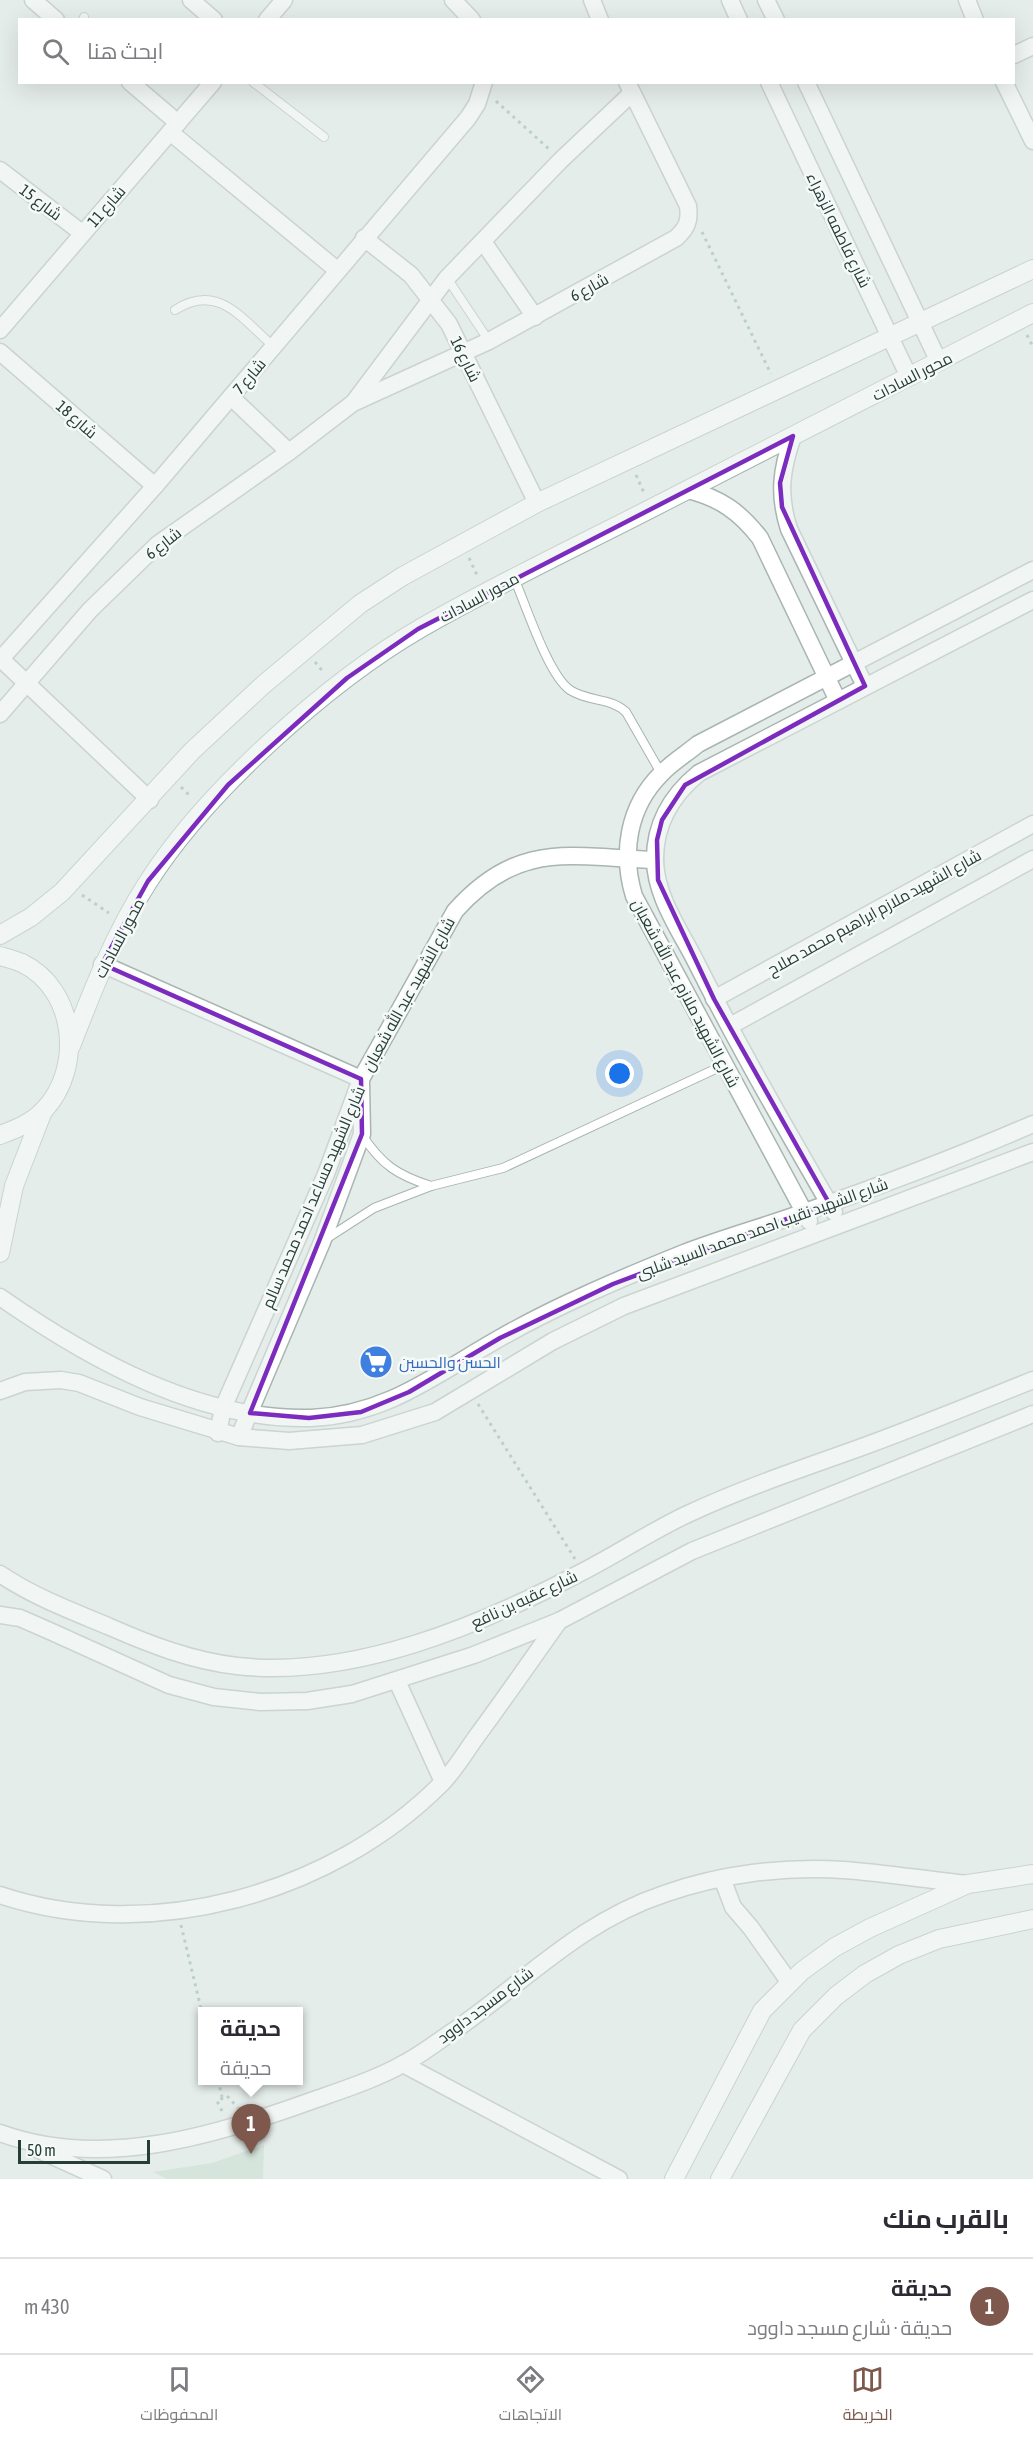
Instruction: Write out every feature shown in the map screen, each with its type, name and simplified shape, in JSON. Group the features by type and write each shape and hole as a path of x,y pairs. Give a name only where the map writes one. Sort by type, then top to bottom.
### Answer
{"street":[{"path":"33,0 54,18"},
{"path":"192,0 212,18"},
{"path":"269,18 284,0"},
{"path":"453,0 470,18"},
{"path":"592,0 599,18"},
{"path":"730,0 738,18"},
{"path":"766,0 775,18"},
{"path":"967,0 974,18"},
{"path":"1015,55 1033,46"},
{"path":"132,84 174,128 337,270"},
{"name":"شارع 11","path":"0,330 211,84"},
{"name":"شارع فاطمه الزهراء","path":"770,84 909,377"},
{"name":"شارع فاطمه الزهراء","path":"807,84 939,362"},
{"path":"1005,84 1033,141"},
{"name":"شارع 7","path":"1,659 155,486 468,118 484,86"},
{"name":"شارع 6","path":"0,714 90,610 150,552 289,453 353,402 489,341 676,238 685,230 689,219 688,206 629,88 484,243 447,278 353,402"},
{"name":"شارع 15","path":"0,170 82,233"},
{"name":"شارع 16","path":"364,238 411,275 431,297 449,324 537,503"},
{"path":"484,243 535,317"},
{"path":"0,935 31,917 68,886 150,800 192,751 305,648 360,604 403,576 537,503 1033,269"},
{"name":"محور السادات","path":"71,1046 102,964 148,881 205,811 291,724 336,687 418,629 1033,313"},
{"name":"شارع 18","path":"0,352 155,486"},
{"path":"231,397 289,453"},
{"path":"793,436 780,483 782,507 789,529 865,686"},
{"path":"688,490 710,496 730,506 747,520 760,538 838,701"},
{"name":"شارع الشهيد ملازم عبد الله شعبان","path":"816,1233 642,913 628,878 630,828 638,808 661,773 698,744 825,676 1033,570"},
{"name":"شارع الشهيد ملازم عبد الله شعبان","path":"841,1223 714,999 665,902 655,860 662,820 672,801 699,773 1033,600"},
{"path":"1,659 150,800"},
{"name":"شارع الشهيد ملازم ابراهيم محمد صلاح","path":"714,999 1033,824"},
{"name":"شارع الشهيد عبد الله شعبان","path":"361,1079 455,911 476,888 502,870 531,859 563,856 655,860"},
{"name":"شارع الشهيد ملازم ابراهيم محمد صلاح","path":"730,1026 1033,859"},
{"path":"0,956 24,964 49,985 65,1013 71,1046 68,1070 61,1085 43,1111 15,1186 0,1253"},
{"path":"102,964 361,1079"},
{"name":"شارع الشهيد مساعد احمد محمد سالم","path":"239,1437 322,1242 362,1134 364,1106 361,1079"},
{"name":"شارع الشهيد مساعد احمد محمد سالم","path":"218,1433 223,1408 326,1174 361,1079"},
{"path":"0,1135 22,1127 43,1111"},
{"name":"شارع الشهيد نقيب احمد محمد السيد شلبى","path":"0,1297 57,1335 104,1360 143,1379 223,1408 250,1413 309,1418 361,1412 409,1392 500,1338 571,1303 685,1253 967,1153 1033,1124"},
{"name":"شارع الشهيد نقيب احمد محمد السيد شلبى","path":"0,1391 25,1382 62,1380 79,1383 140,1407 218,1433 239,1437 289,1441 362,1435 435,1412 553,1341 624,1306 1033,1152"},
{"name":"شارع عقبه بن نافع","path":"0,1574 22,1589 144,1642 190,1657 237,1666 285,1668 333,1664 469,1625 583,1572 642,1538 736,1493 940,1419 1033,1380"},
{"name":"شارع عقبه بن نافع","path":"0,1615 20,1618 42,1627 169,1685 214,1697 260,1702 307,1701 352,1694 474,1655 559,1621 692,1551 1033,1414"},
{"path":"0,1896 67,1910 126,1914 177,1911 242,1899 298,1879 350,1854 390,1827 443,1782 559,1621"},
{"path":"397,1681 443,1782"},
{"name":"شارع مسجد داوود","path":"7,2136 86,2149 125,2148 181,2139 296,2107 358,2085 403,2064 457,2028 560,1947 607,1916 664,1893 722,1878 783,1870 844,1870 968,1884"},
{"path":"674,2179 762,2011 790,1983 835,1947 870,1928 968,1884 1033,1874"},
{"path":"722,1878 733,1907 763,1944 790,1983"},
{"path":"720,2179 802,2031 836,1996 865,1974 909,1951 939,1939 1033,1919"},
{"path":"403,2064 619,2179"},
{"path":"7,2136 103,2179"}],"lane":[{"path":"257,84 324,136"},
{"path":"447,278 489,341"},
{"path":"175,310 189,301 205,298 221,301 273,346"},
{"path":"514,578 561,681 583,696 619,705 626,712 661,773"},
{"path":"322,1242 374,1208 432,1186 503,1168 724,1065"},
{"path":"362,1134 376,1156 392,1170 432,1186"}],"path":[{"path":"484,86 561,160"},
{"path":"689,219 708,240 778,389"},
{"path":"628,460 652,508"},
{"path":"461,543 486,593"},
{"path":"305,648 336,687"},
{"path":"171,776 205,811"},
{"path":"68,886 125,923"},
{"path":"470,1390 583,1572"},
{"path":"177,1911 201,2007"},
{"path":"220,2085 222,2097"}],"highlighted area":[{"path":"793,436 780,483 782,507 865,686 685,785 662,820 657,840 658,880 714,999 829,1203 613,1284 500,1338 409,1392 361,1412 309,1418 250,1413 362,1134 361,1079 102,964 148,881 228,785 347,678 418,629"}],"green space":[{"path":"264,2145 263,2179 167,2179 153,2172 212,2163"}],"place":[{"name":"الحسن والحسين","path":"376,1362"},
{"name":"حديقة","path":"251,2154"}]}
